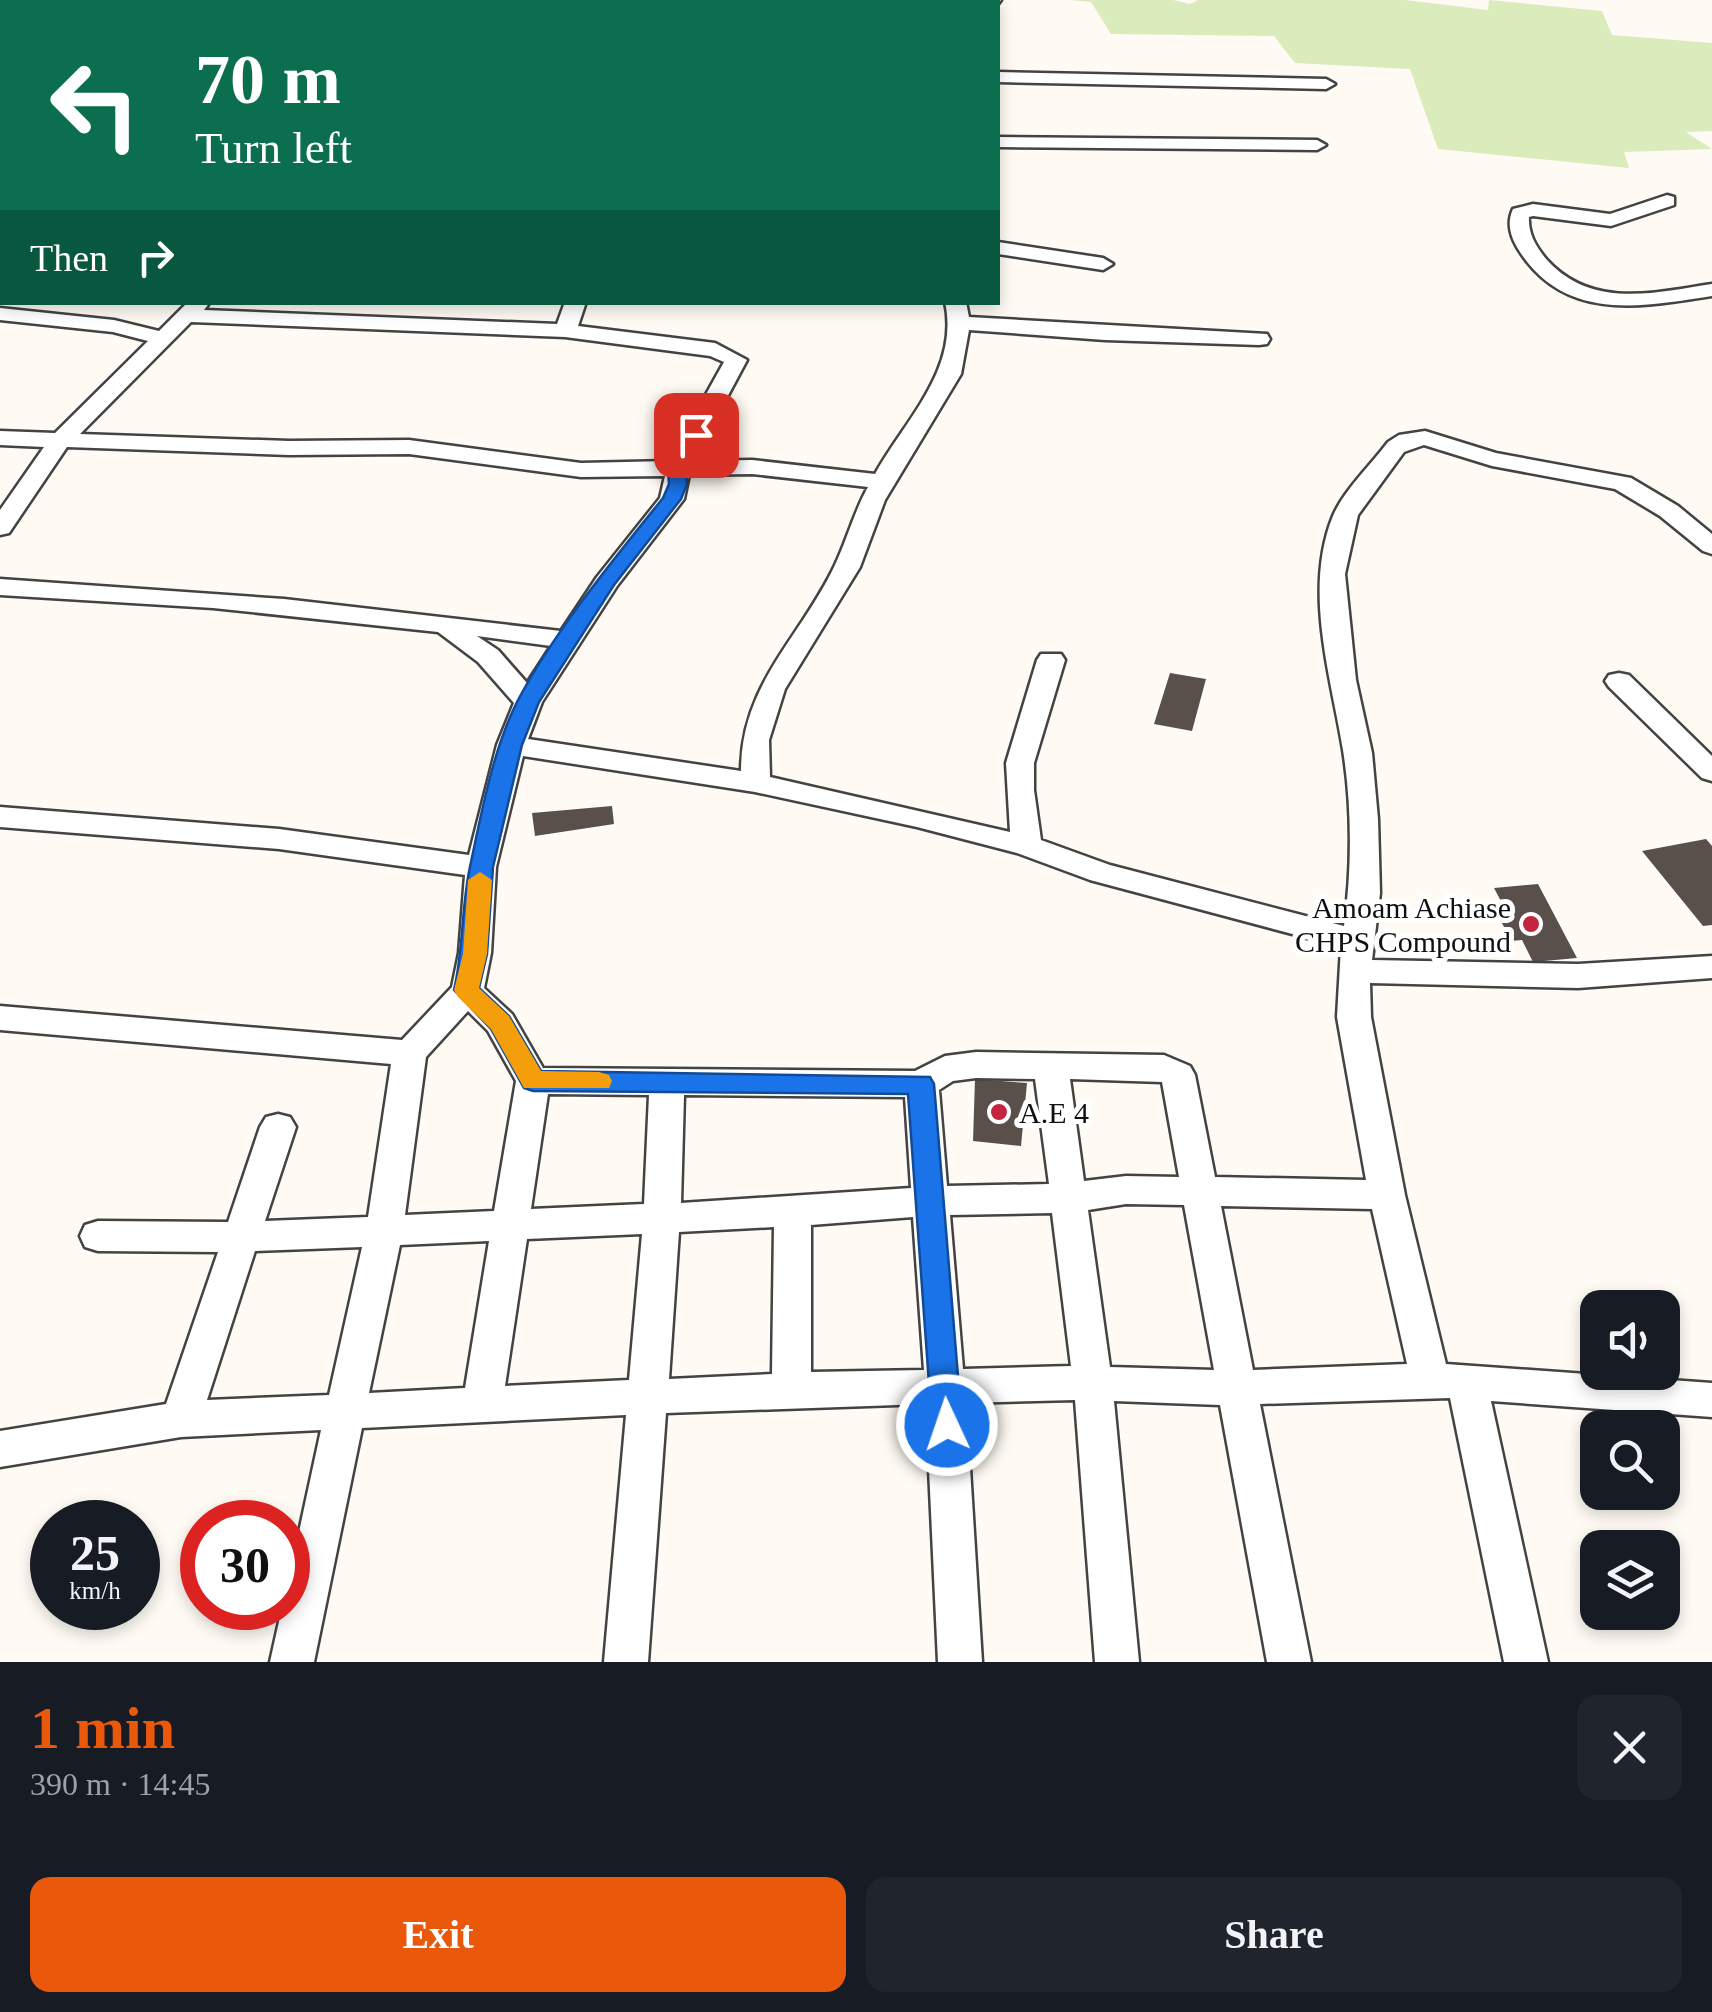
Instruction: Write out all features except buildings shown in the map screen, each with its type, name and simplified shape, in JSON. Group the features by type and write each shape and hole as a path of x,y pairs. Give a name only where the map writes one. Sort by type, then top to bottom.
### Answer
{"street":[{"path":"1000,77 1326,84"},
{"path":"1000,142 1317,146"},
{"path":"1667,200 1611,220 1533,210 1520,213 1520,235 1541,267 1591,300 1614,302 1712,290"},
{"path":"1000,248 1103,264"},
{"path":"565,331 575,305"},
{"path":"0,528 58,443 160,338 194,309 565,331 715,350 733,356 735,367 677,469 678,484 672,499 606,582 567,640 528,702 512,745 481,867 475,954 466,990 410,1054 384,1231 292,1662"},
{"path":"756,783 754,740 765,702 847,567 873,500 950,374 957,313 1105,334 1259,339"},
{"path":"0,314 114,326 160,338"},
{"path":"0,438 58,443 409,447 581,470 752,467 884,482"},
{"path":"1526,1662 1448,1381 1388,1195 1354,1017 1364,893 1362,787 1342,680 1332,574 1346,515 1396,448 1407,440 1425,438 1492,459 1622,483 1669,510 1712,546"},
{"path":"0,586 116,592 567,640"},
{"path":"441,625 488,656 528,702"},
{"path":"1026,846 1020,763 1052,660"},
{"path":"1619,680 1712,772"},
{"path":"512,745 756,783 918,817 1026,846 1356,956 1578,976 1712,967"},
{"path":"0,817 279,839 481,867"},
{"path":"466,990 500,1023 533,1081 482,1406"},
{"path":"0,1018 410,1054"},
{"path":"533,1081 920,1084 945,1069 976,1064 1164,1068 1178,1075 1234,1388 1289,1662"},
{"path":"1050,1066 1093,1383 1117,1662"},
{"path":"626,1662 662,1218 667,1084"},
{"path":"920,1084 945,1386 960,1662"},
{"path":"181,1419 278,1127"},
{"path":"98,1236 242,1237 384,1231 1068,1198 1126,1190 1388,1195"},
{"path":"792,1390 793,1212"},
{"path":"0,1449 181,1419 646,1400 792,1390 1093,1383 1234,1388 1448,1381 1712,1400"}],"green space":[{"path":"1071,0 1173,0 1190,4 1198,0 1405,0 1488,10 1489,0 1602,11 1612,35 1712,43 1712,131 1686,132 1712,149 1624,152 1629,168 1438,149 1410,69 1295,63 1274,36 1111,34 1091,2"}],"slow traffic":[{"path":"480,880 475,954 466,990 500,1023 533,1081 599,1081"}],"place":[{"name":"Amoam Achiase CHPS Compound","path":"1531,924"},
{"name":"A.E 4","path":"999,1112"}],"route":[{"path":"696,435 677,469 678,484 672,499 606,582 528,702 512,745 481,867 475,954 466,990 500,1023 533,1081 920,1084 947,1425"}]}
